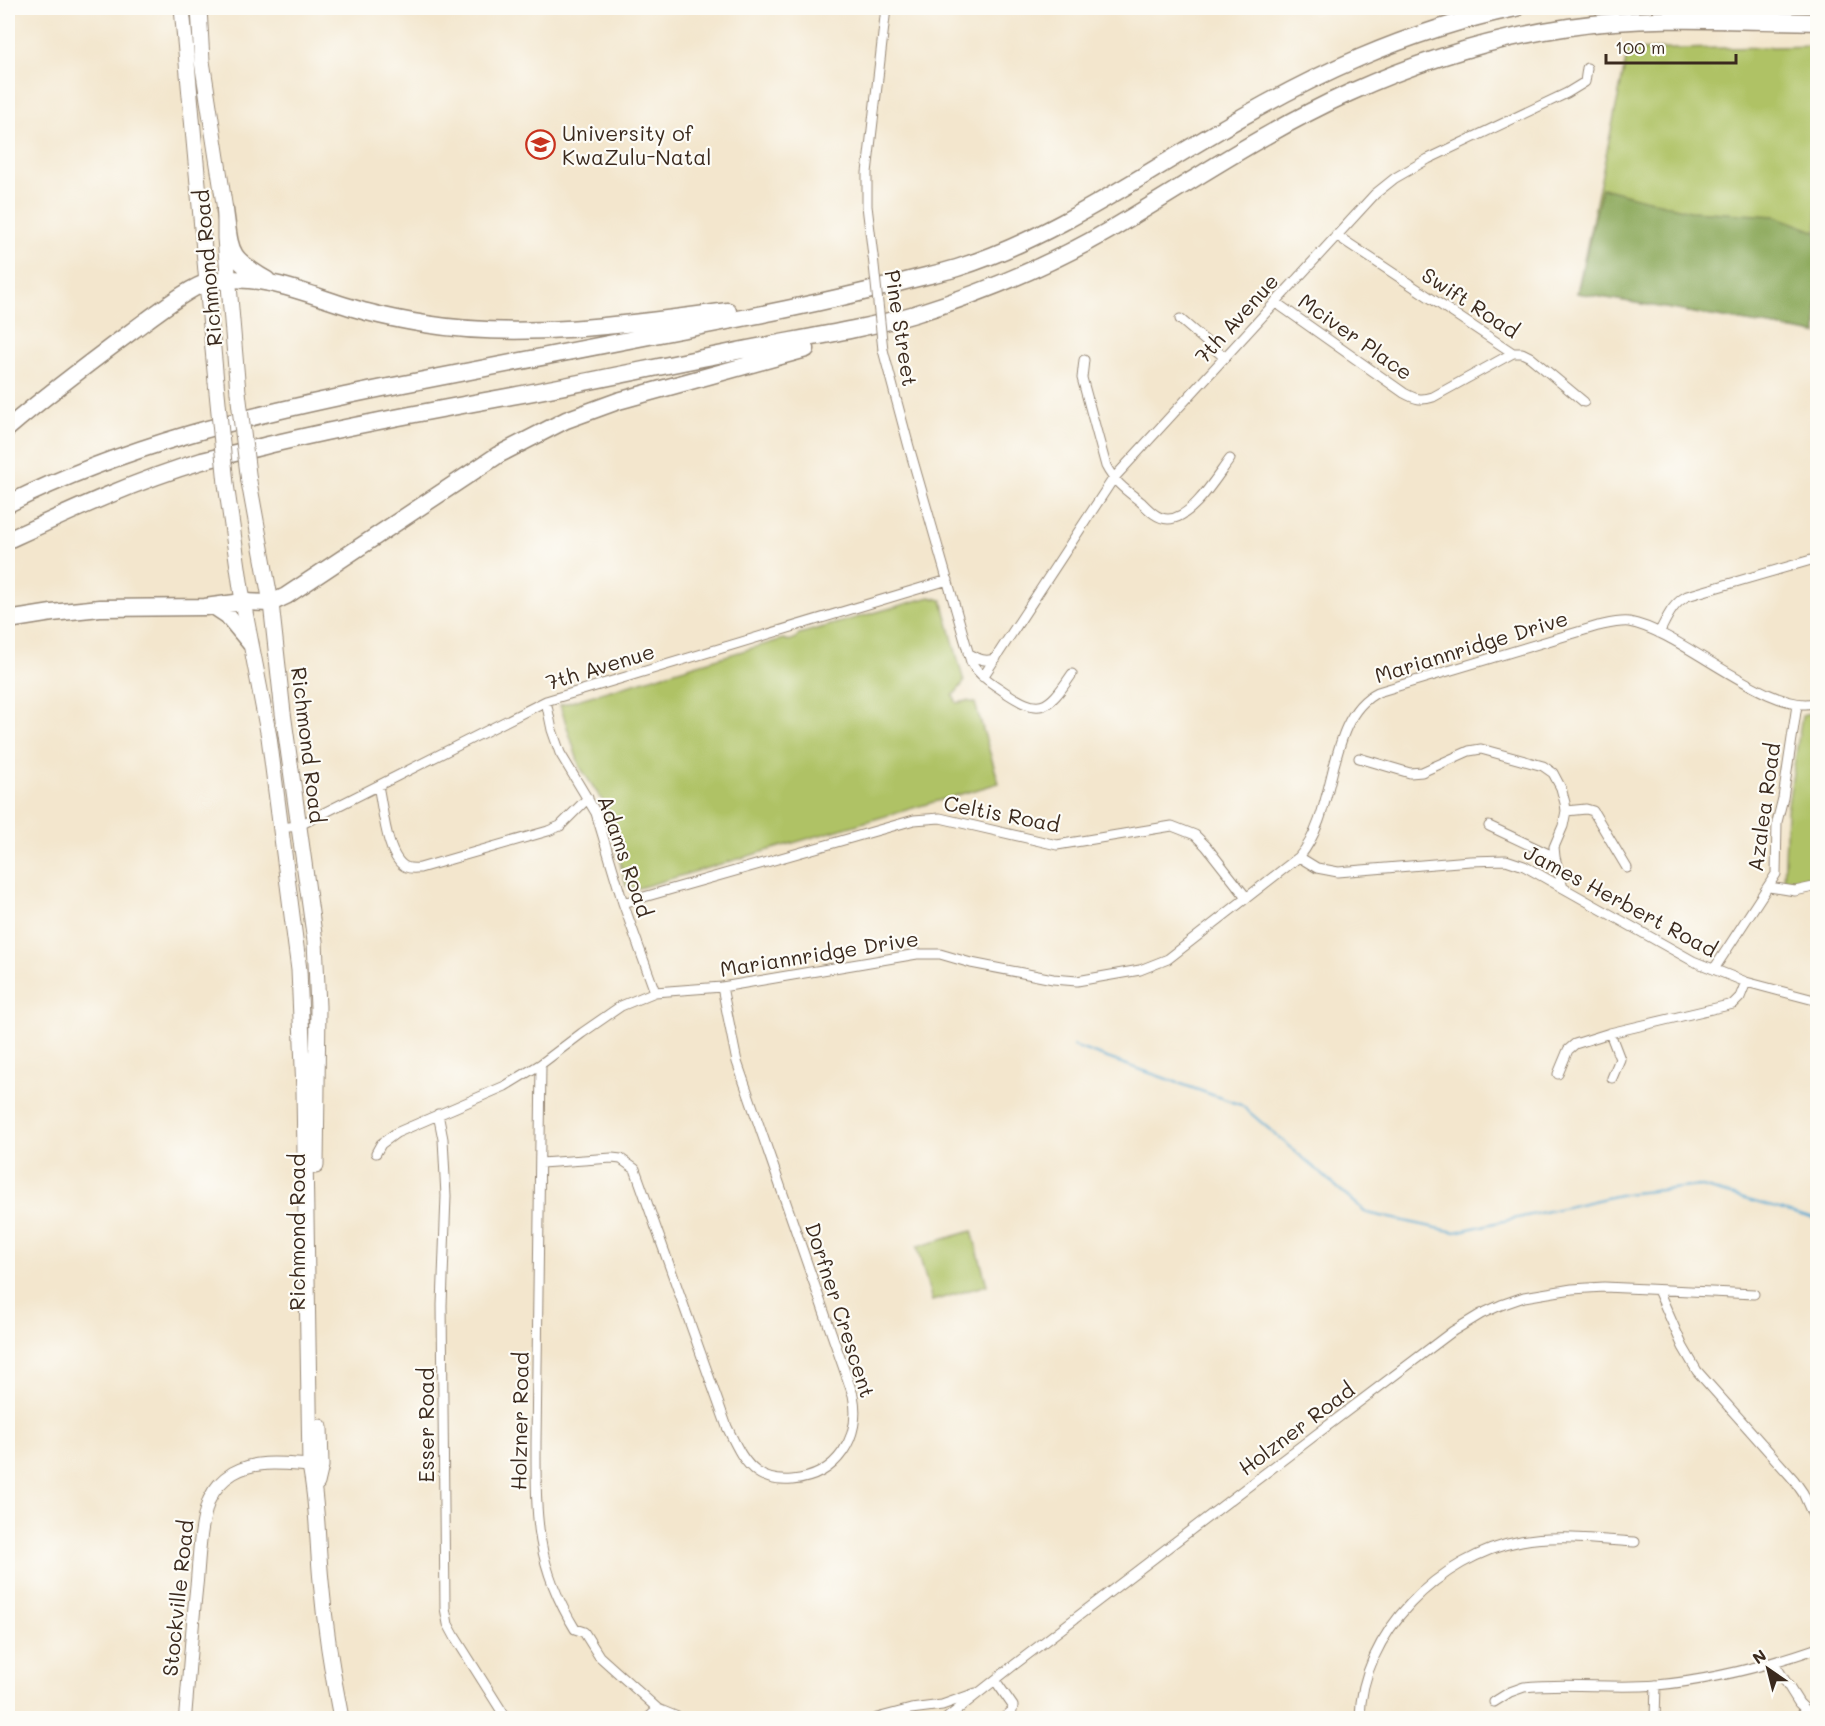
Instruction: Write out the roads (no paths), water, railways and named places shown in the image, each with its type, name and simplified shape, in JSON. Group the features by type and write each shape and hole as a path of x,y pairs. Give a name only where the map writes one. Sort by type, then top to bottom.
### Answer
{"highway":[{"name":"Richmond Road","path":"182,8 226,484 243,602 269,737 299,970 320,1579 341,1719"},
{"name":"Richmond Road","path":"199,8 202,61 225,210 225,238 237,392 249,482 271,603 298,826 315,941 317,969 315,1466"},
{"path":"8,504 83,469 150,445 227,423 304,404 839,298 958,267 1009,247 1098,203 1225,126 1332,68 1413,35 1455,22 1516,8"},
{"path":"8,540 89,502 201,461 430,411 566,386 744,349 845,332 915,314 973,294 1040,266 1105,233 1295,120 1347,93 1438,58 1508,38 1613,22 1656,20 1818,22"},
{"path":"225,210 230,244 236,259 273,284"},
{"path":"8,428 168,305 206,282 229,279 273,284 368,313 426,324 471,329 525,330 604,326 729,310 824,294 839,298"},
{"path":"8,620 100,608 215,607 243,602 271,603 286,596 527,438 566,420 618,401 814,346 845,332"},
{"path":"215,607 227,615 250,643"}],"street":[{"name":"Pine Street","path":"886,8 867,173 867,206 883,350 968,653 976,670 983,677"},
{"name":"7th Avenue","path":"983,677 1113,479 1376,194 1395,178 1428,159 1567,93 1585,82 1587,68"},
{"name":"Swift Road","path":"1336,235 1513,353 1522,353 1530,357 1584,402"},
{"name":"Mciver Place","path":"1275,302 1404,393 1423,400 1433,397 1513,353"},
{"path":"1180,320 1224,357"},
{"path":"1084,360 1082,378 1106,466 1113,479 1158,517 1168,519 1185,513 1201,498 1230,459"},
{"path":"1659,633 1671,610 1678,601 1687,596 1818,558"},
{"name":"7th Avenue","path":"280,828 298,826 546,701 948,580"},
{"name":"Mariannridge Drive","path":"376,1153 388,1137 505,1086 541,1064 621,1006 655,992 722,987 917,954 940,954 971,963 1065,980 1092,979 1159,964 1299,857 1313,838 1322,815 1345,728 1352,715 1367,697 1378,692 1616,622 1639,624 1659,633 1774,698 1797,705 1818,702"},
{"path":"968,653 981,660 996,658"},
{"path":"983,677 1017,700 1034,707 1049,702 1072,674"},
{"name":"Adams Road","path":"546,701 560,753 596,813 623,903 655,992"},
{"name":"Azalea Road","path":"1714,969 1776,874 1777,822 1783,798 1797,705"},
{"path":"1359,758 1410,773 1422,772 1469,751 1481,749 1543,766 1552,773 1561,788 1566,811 1563,826 1554,847 1563,888"},
{"path":"378,786 392,850 398,861 411,869 548,831 560,826 588,798"},
{"path":"1566,811 1586,809 1593,811 1627,868"},
{"name":"Celtis Road","path":"623,903 914,820 928,818 940,818 1057,845 1172,826 1195,835 1246,897"},
{"path":"1489,825 1555,857"},
{"name":"James Herbert Road","path":"1299,857 1317,868 1338,872 1506,860 1524,866 1693,961 1746,982 1818,1001"},
{"path":"1769,887 1795,891 1818,886"},
{"path":"1558,1074 1571,1046 1610,1034 1733,1004 1740,996 1746,982"},
{"name":"Dorfner Crescent","path":"541,1163 612,1158 621,1159 635,1169 727,1427 745,1460 758,1473 774,1480 804,1479 819,1474 829,1467 839,1456 851,1434 855,1407 853,1395 737,1062 722,987"},
{"path":"1610,1034 1620,1059 1612,1078"},
{"name":"Holzner Road","path":"541,1064 536,1443 536,1505 541,1551 555,1594 575,1629 584,1632 599,1656 658,1709 680,1719"},
{"name":"Esser Road","path":"438,1114 443,1139 446,1196 442,1305 445,1608 448,1624 455,1637 506,1719"},
{"name":"Holzner Road","path":"877,1719 911,1709 942,1705 982,1691 1453,1331 1481,1314 1524,1297 1572,1289 1604,1287 1754,1294"},
{"path":"1658,1290 1683,1347 1697,1371 1794,1480 1803,1493 1818,1527"},
{"name":"Stockville Road","path":"185,1719 199,1557 211,1496 220,1483 241,1469 284,1463 315,1466"},
{"path":"1360,1719 1369,1668 1383,1640 1398,1617 1450,1569 1485,1551 1521,1541 1566,1538 1635,1542"},
{"path":"1494,1702 1510,1692 1538,1685 1656,1685 1714,1676 1774,1663 1818,1648"},
{"path":"1774,1663 1799,1703 1814,1719"},
{"path":"995,1680 1012,1706 1012,1711 1004,1719"},
{"path":"1655,1719 1656,1685"},
{"path":"947,1719 982,1691"},
{"path":"648,1719 658,1709"},
{"path":"906,1719 911,1709"}],"waterway":[{"path":"1073,1046 1241,1105 1367,1213 1455,1232 1624,1194 1699,1186 1818,1220"}],"place":[{"name":"University of KwaZulu-Natal","path":"541,144"}]}
